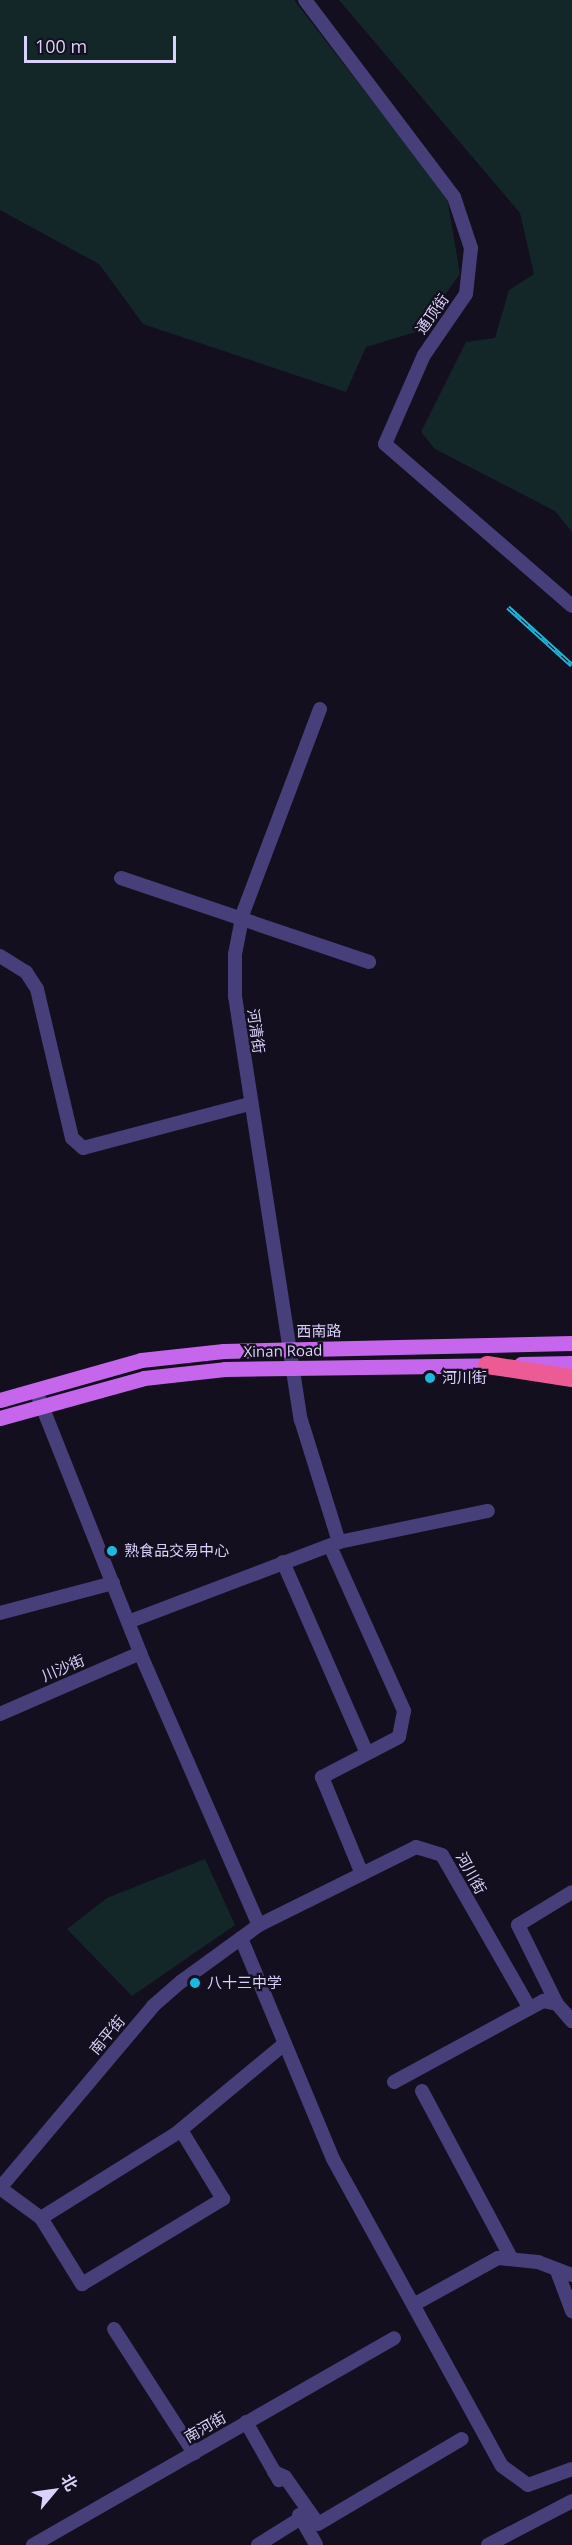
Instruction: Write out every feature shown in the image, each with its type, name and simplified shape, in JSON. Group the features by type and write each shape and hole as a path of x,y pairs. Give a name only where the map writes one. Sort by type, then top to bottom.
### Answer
{"highway":[{"path":"487,1365 572,1378"}],"main road":[{"name":"西南路","path":"0,1400 141,1360 291,1349 572,1344"},
{"name":"Xinan Road","path":"0,1418 43,1408 144,1378 293,1369 572,1363"}],"street":[{"name":"通顶街","path":"305,0 454,197 471,248 466,294 424,355 385,444 572,606"},
{"name":"河清街","path":"320,709 242,918 235,996 301,1420 334,1544 404,1711 399,1737 367,1753"},
{"path":"121,878 369,962"},
{"path":"0,956 26,972 37,989 72,1138 83,1148 250,1104"},
{"path":"36,1391 140,1653 259,1925"},
{"path":"128,1622 334,1544 488,1511"},
{"path":"283,1562 367,1753 322,1777 362,1874"},
{"path":"0,1613 112,1583"},
{"name":"川沙街","path":"0,1714 140,1653"},
{"name":"河川街","path":"259,1925 416,1847 442,1855 529,2007"},
{"path":"572,1892 518,1925 557,2004 572,2021"},
{"name":"南平街","path":"0,2188 153,2006 259,1925"},
{"path":"241,1938 283,2045 338,2168 415,2304 502,2466 528,2486 572,2469"},
{"path":"394,2082 529,2007 543,2001 557,2004"},
{"path":"41,2218 181,2130 283,2045"},
{"path":"422,2091 510,2256 572,2275"},
{"path":"0,2188 41,2218 82,2284 223,2199 181,2130"},
{"path":"415,2304 510,2256"},
{"path":"557,2271 572,2311"},
{"path":"114,2329 194,2452"},
{"name":"南河街","path":"33,2545 394,2338"},
{"path":"246,2422 316,2545"},
{"path":"274,2472 285,2477 318,2524 462,2439"},
{"path":"488,2545 572,2501"},
{"path":"258,2545 301,2518"}],"green space":[{"path":"0,0 294,0 447,197 460,274 419,331 366,347 346,392 143,324 99,264 0,210"},
{"path":"339,0 572,0 572,532 555,511 435,449 421,432 466,342 495,338 509,290 534,274 520,213"},
{"path":"205,1859 235,1925 132,1996 67,1929 107,1898"}],"railway":[{"path":"508,607 572,665"}],"place":[{"name":"河川街","path":"430,1378"},
{"name":"熟食品交易中心","path":"112,1551"},
{"name":"八十三中学","path":"195,1983"}]}
